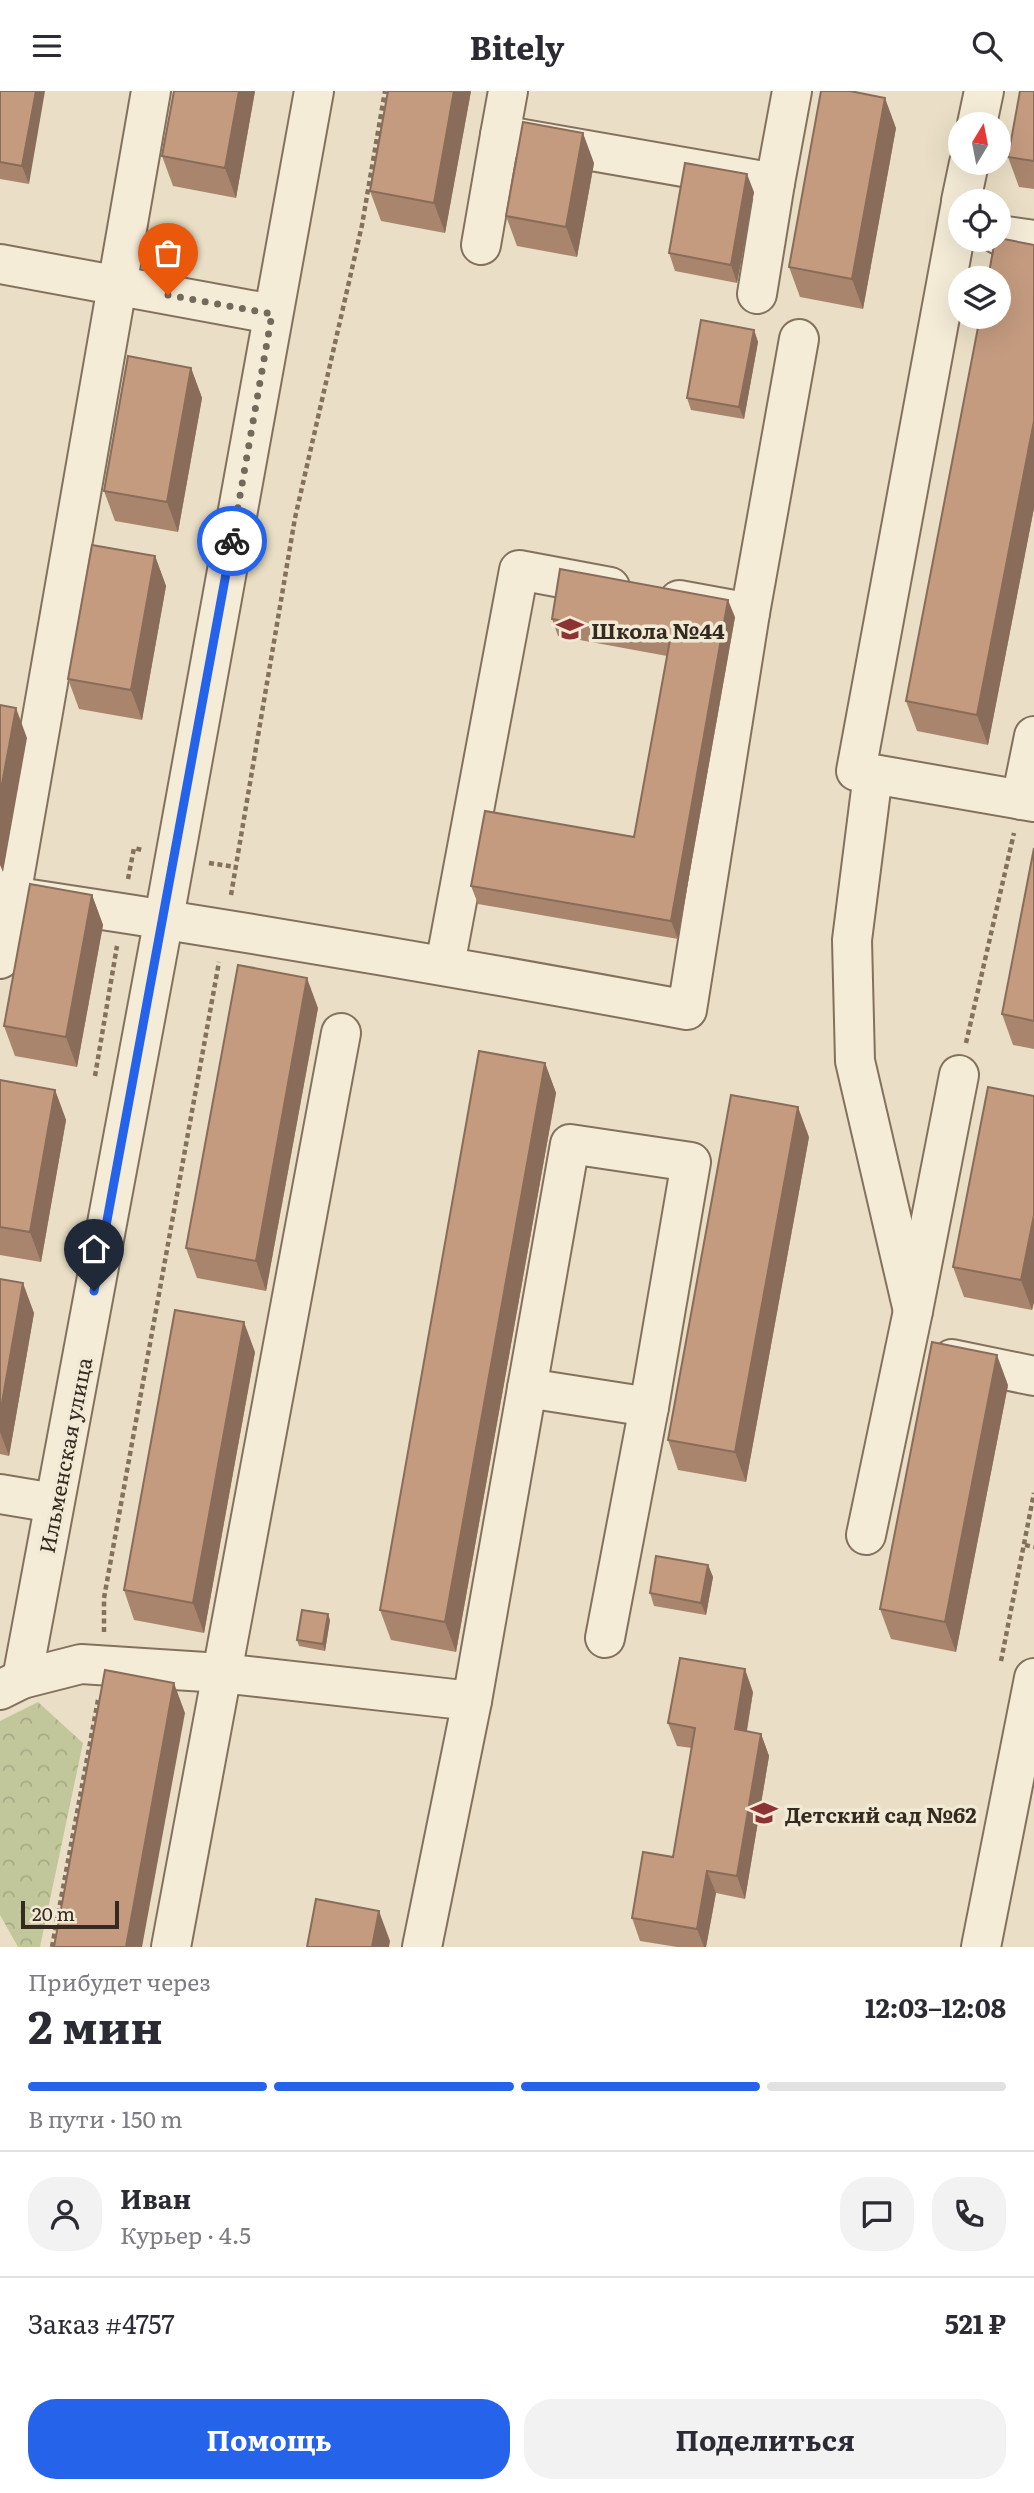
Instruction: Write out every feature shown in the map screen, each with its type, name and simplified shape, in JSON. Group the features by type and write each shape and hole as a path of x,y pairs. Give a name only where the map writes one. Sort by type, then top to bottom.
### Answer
{"street":[{"path":"0,959 5,898 151,91"},
{"name":"Ильменская улица","path":"11,1685 54,1503 164,918 314,91"},
{"path":"481,245 508,91"},
{"path":"757,294 792,91"},
{"path":"980,112 984,91"},
{"path":"500,135 775,183"},
{"path":"1011,237 1034,240"},
{"path":"953,252 856,771 1028,801 1034,736"},
{"path":"0,264 272,314"},
{"path":"5,898 225,928 687,1010 750,613 799,339"},
{"path":"445,965 519,571 750,613"},
{"path":"873,774 852,940 855,1061 913,1311"},
{"path":"171,1947 341,1033"},
{"path":"866,1535 959,1075"},
{"path":"422,1947 472,1701 570,1144 691,1162 649,1407 605,1638"},
{"path":"905,1350 1034,1376"},
{"path":"527,1388 649,1407"},
{"path":"0,1494 54,1503"},
{"path":"11,1685 81,1664 222,1673 472,1701"},
{"path":"981,1947 1034,1678"}],"path":[{"path":"52,1947 104,1665 104,1598 225,928 295,518 362,225 386,91"},
{"path":"959,1075 1028,801"},
{"path":"1025,1545 1034,1547"}],"green space":[{"path":"38,1702 83,1743 40,1947 18,1947 0,1915 0,1721"}],"building":[{"path":"0,91 36,91 22,166 0,162"},
{"path":"174,91 239,91 225,168 162,156"},
{"path":"388,91 454,91 434,203 370,191"},
{"path":"821,91 850,91 885,98 852,279 789,267"},
{"path":"1020,91 1034,91 1034,161 1012,158 1012,135"},
{"path":"523,122 583,133 566,227 506,216"},
{"path":"685,163 747,174 731,265 669,253"},
{"path":"1011,240 1034,245 1034,421 977,715 906,701 978,329 1011,329 1011,266 990,266 993,252 1011,252"},
{"path":"701,320 754,330 739,407 687,398"},
{"path":"128,356 191,368 167,502 104,491"},
{"path":"92,545 155,556 131,690 68,679"},
{"path":"560,569 728,600 671,921 471,886 485,811 634,837 670,640 552,619"},
{"path":"0,705 16,708 0,795"},
{"path":"1034,848 1034,1021 1002,1014"},
{"path":"30,884 92,895 66,1037 4,1026"},
{"path":"238,965 307,978 256,1261 186,1248"},
{"path":"479,1051 545,1063 445,1622 380,1610"},
{"path":"0,1080 55,1090 30,1232 0,1227"},
{"path":"988,1087 1034,1096 1034,1215 1021,1280 953,1267"},
{"path":"731,1095 798,1107 735,1452 668,1440"},
{"path":"0,1279 23,1283 0,1414"},
{"path":"175,1310 244,1322 193,1603 124,1590"},
{"path":"932,1342 997,1355 945,1622 880,1609"},
{"path":"656,1556 708,1565 701,1603 650,1593"},
{"path":"302,1610 328,1614 323,1644 297,1640"},
{"path":"680,1658 745,1669 735,1729 761,1734 737,1876 707,1871 697,1929 632,1918 643,1852 673,1857 695,1728 668,1723"},
{"path":"105,1670 174,1683 126,1947 54,1947"},
{"path":"316,1899 379,1911 372,1947 307,1947"}],"way so far":[{"path":"168,295 272,314 232,541"}],"place":[{"name":"Школа №44","path":"570,629"},
{"name":"Детский сад №62","path":"764,1813"}],"route":[{"path":"94,1291 232,541"}]}
